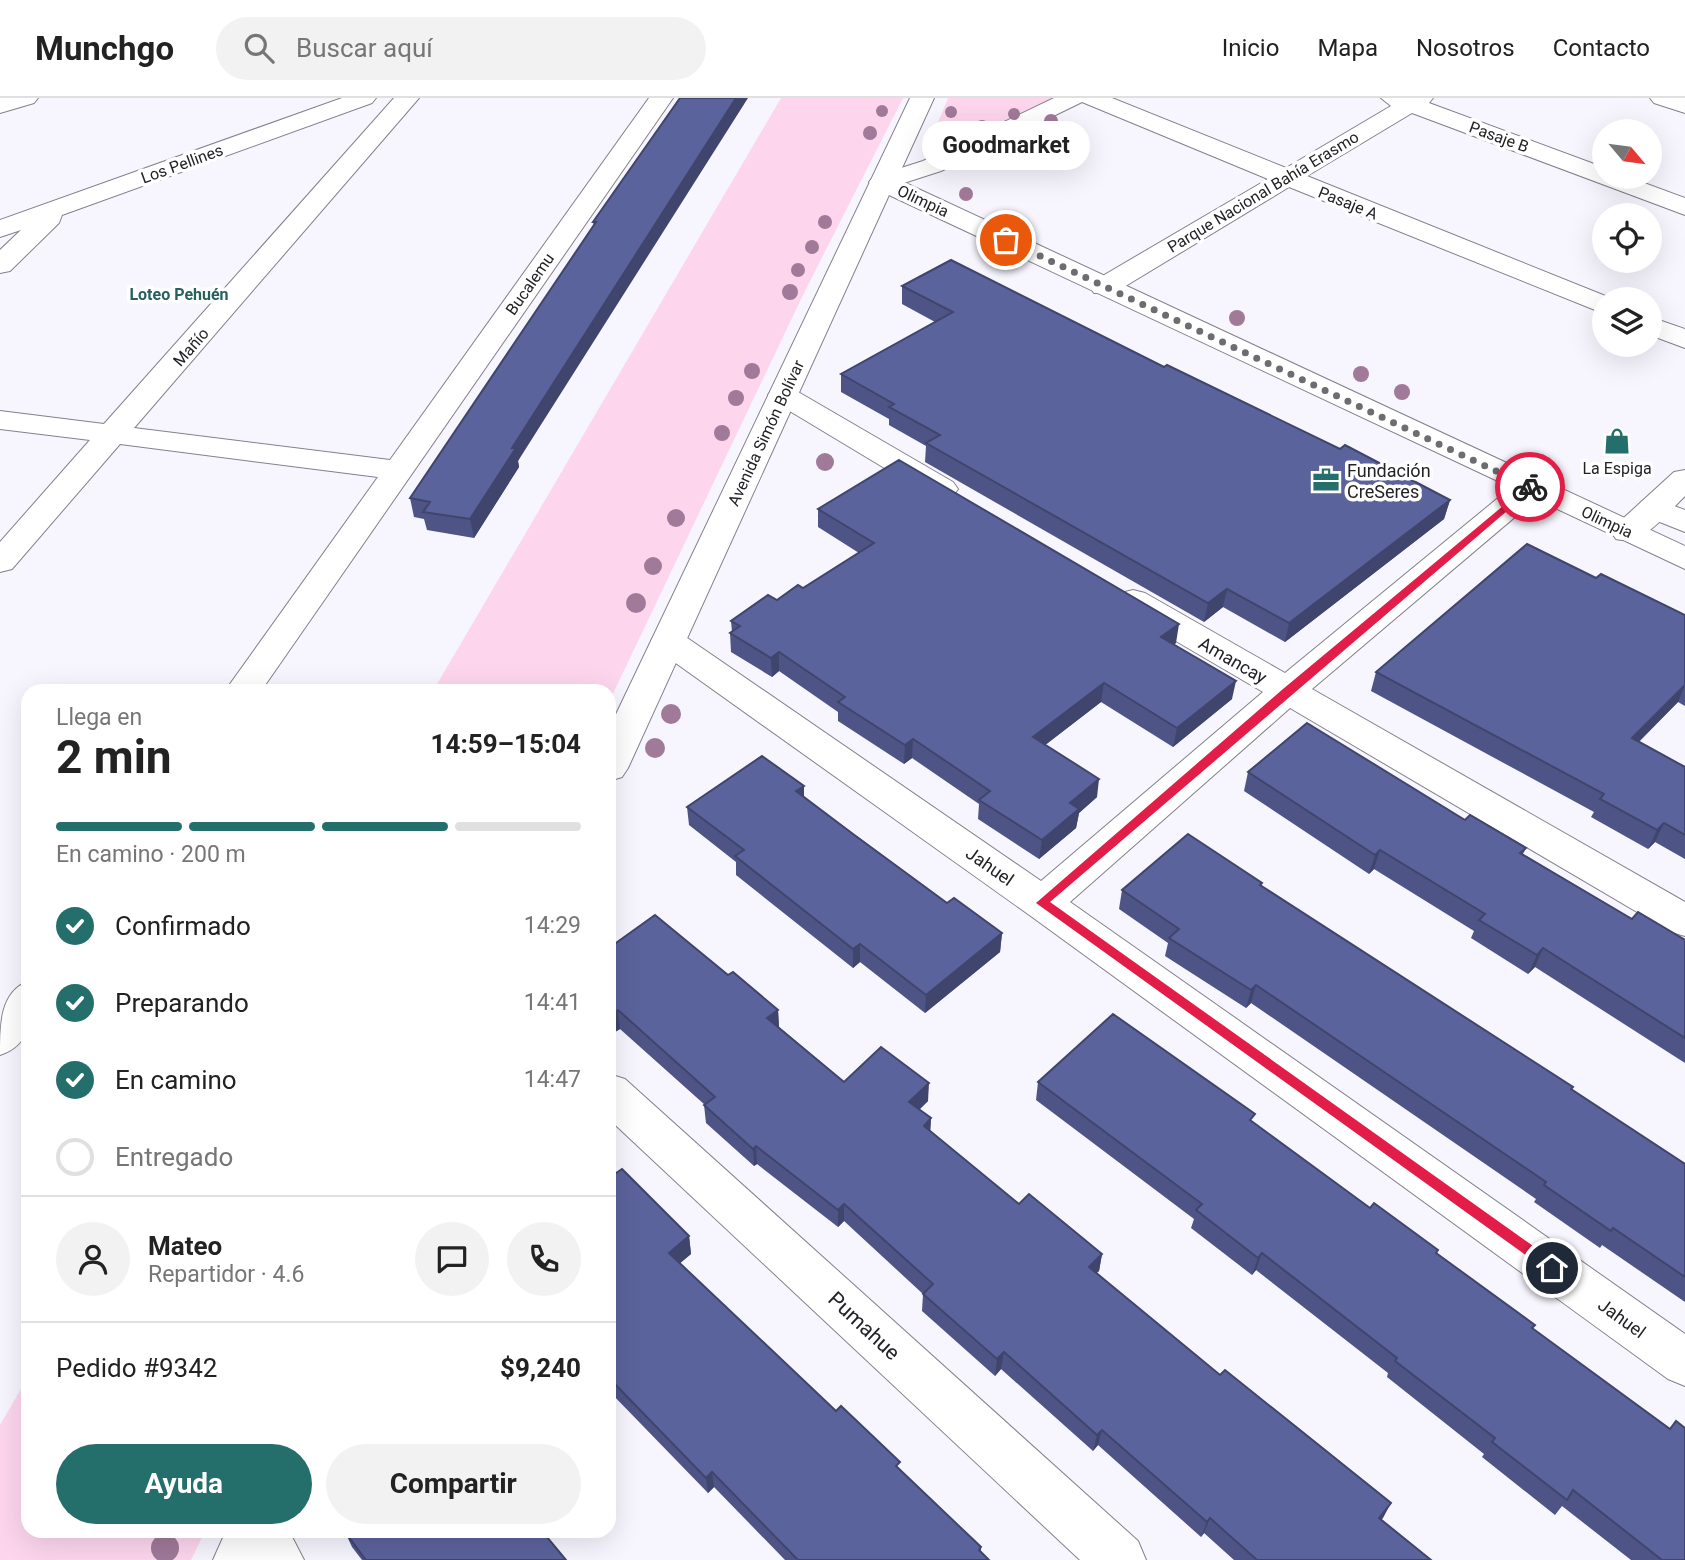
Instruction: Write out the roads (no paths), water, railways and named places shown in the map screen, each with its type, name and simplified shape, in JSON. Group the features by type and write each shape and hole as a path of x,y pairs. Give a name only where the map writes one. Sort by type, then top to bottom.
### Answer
{"street":[{"path":"0,106 26,98"},
{"name":"Mañío","path":"0,562 115,435 407,98"},
{"name":"Bucalemu","path":"248,684 661,98"},
{"name":"Avenida Simón Bolívar","path":"616,753 922,98"},
{"path":"882,183 932,166 1073,98"},
{"name":"Pasaje A","path":"1091,98 1592,301"},
{"path":"1661,98 1685,106"},
{"name":"Los Pellines","path":"0,229 357,99"},
{"name":"Parque Nacional Bahía Erasmo","path":"1104,286 1286,178 1408,100"},
{"name":"Pasaje B","path":"1408,100 1592,172"},
{"name":"Olimpia","path":"882,183 1685,559"},
{"name":"Pasaje B","path":"1638,189 1685,206"},
{"path":"0,265 59,208"},
{"path":"1662,330 1685,339"},
{"path":"783,395 975,508"},
{"path":"0,420 398,470"},
{"path":"1627,532 1685,479"},
{"path":"1042,903 1287,691 1531,487"},
{"name":"Olimpia","path":"1653,508 1685,522"},
{"name":"Amancay","path":"1107,585 1685,922"},
{"name":"Jahuel","path":"668,642 1042,903 1685,1363"},
{"path":"0,1038 21,1008"},
{"name":"Pumahue","path":"616,1098 1119,1560"},
{"path":"240,1560 251,1538"},
{"path":"260,1538 277,1560"}],"place":[{"name":"Goodmarket","path":"1006,240"},
{"name":"La Espiga","path":"1617,441"},
{"name":"Fundación CreSeres","path":"1326,480"}],"district":[{"name":"Loteo Pehuén","path":"179,294"}]}
